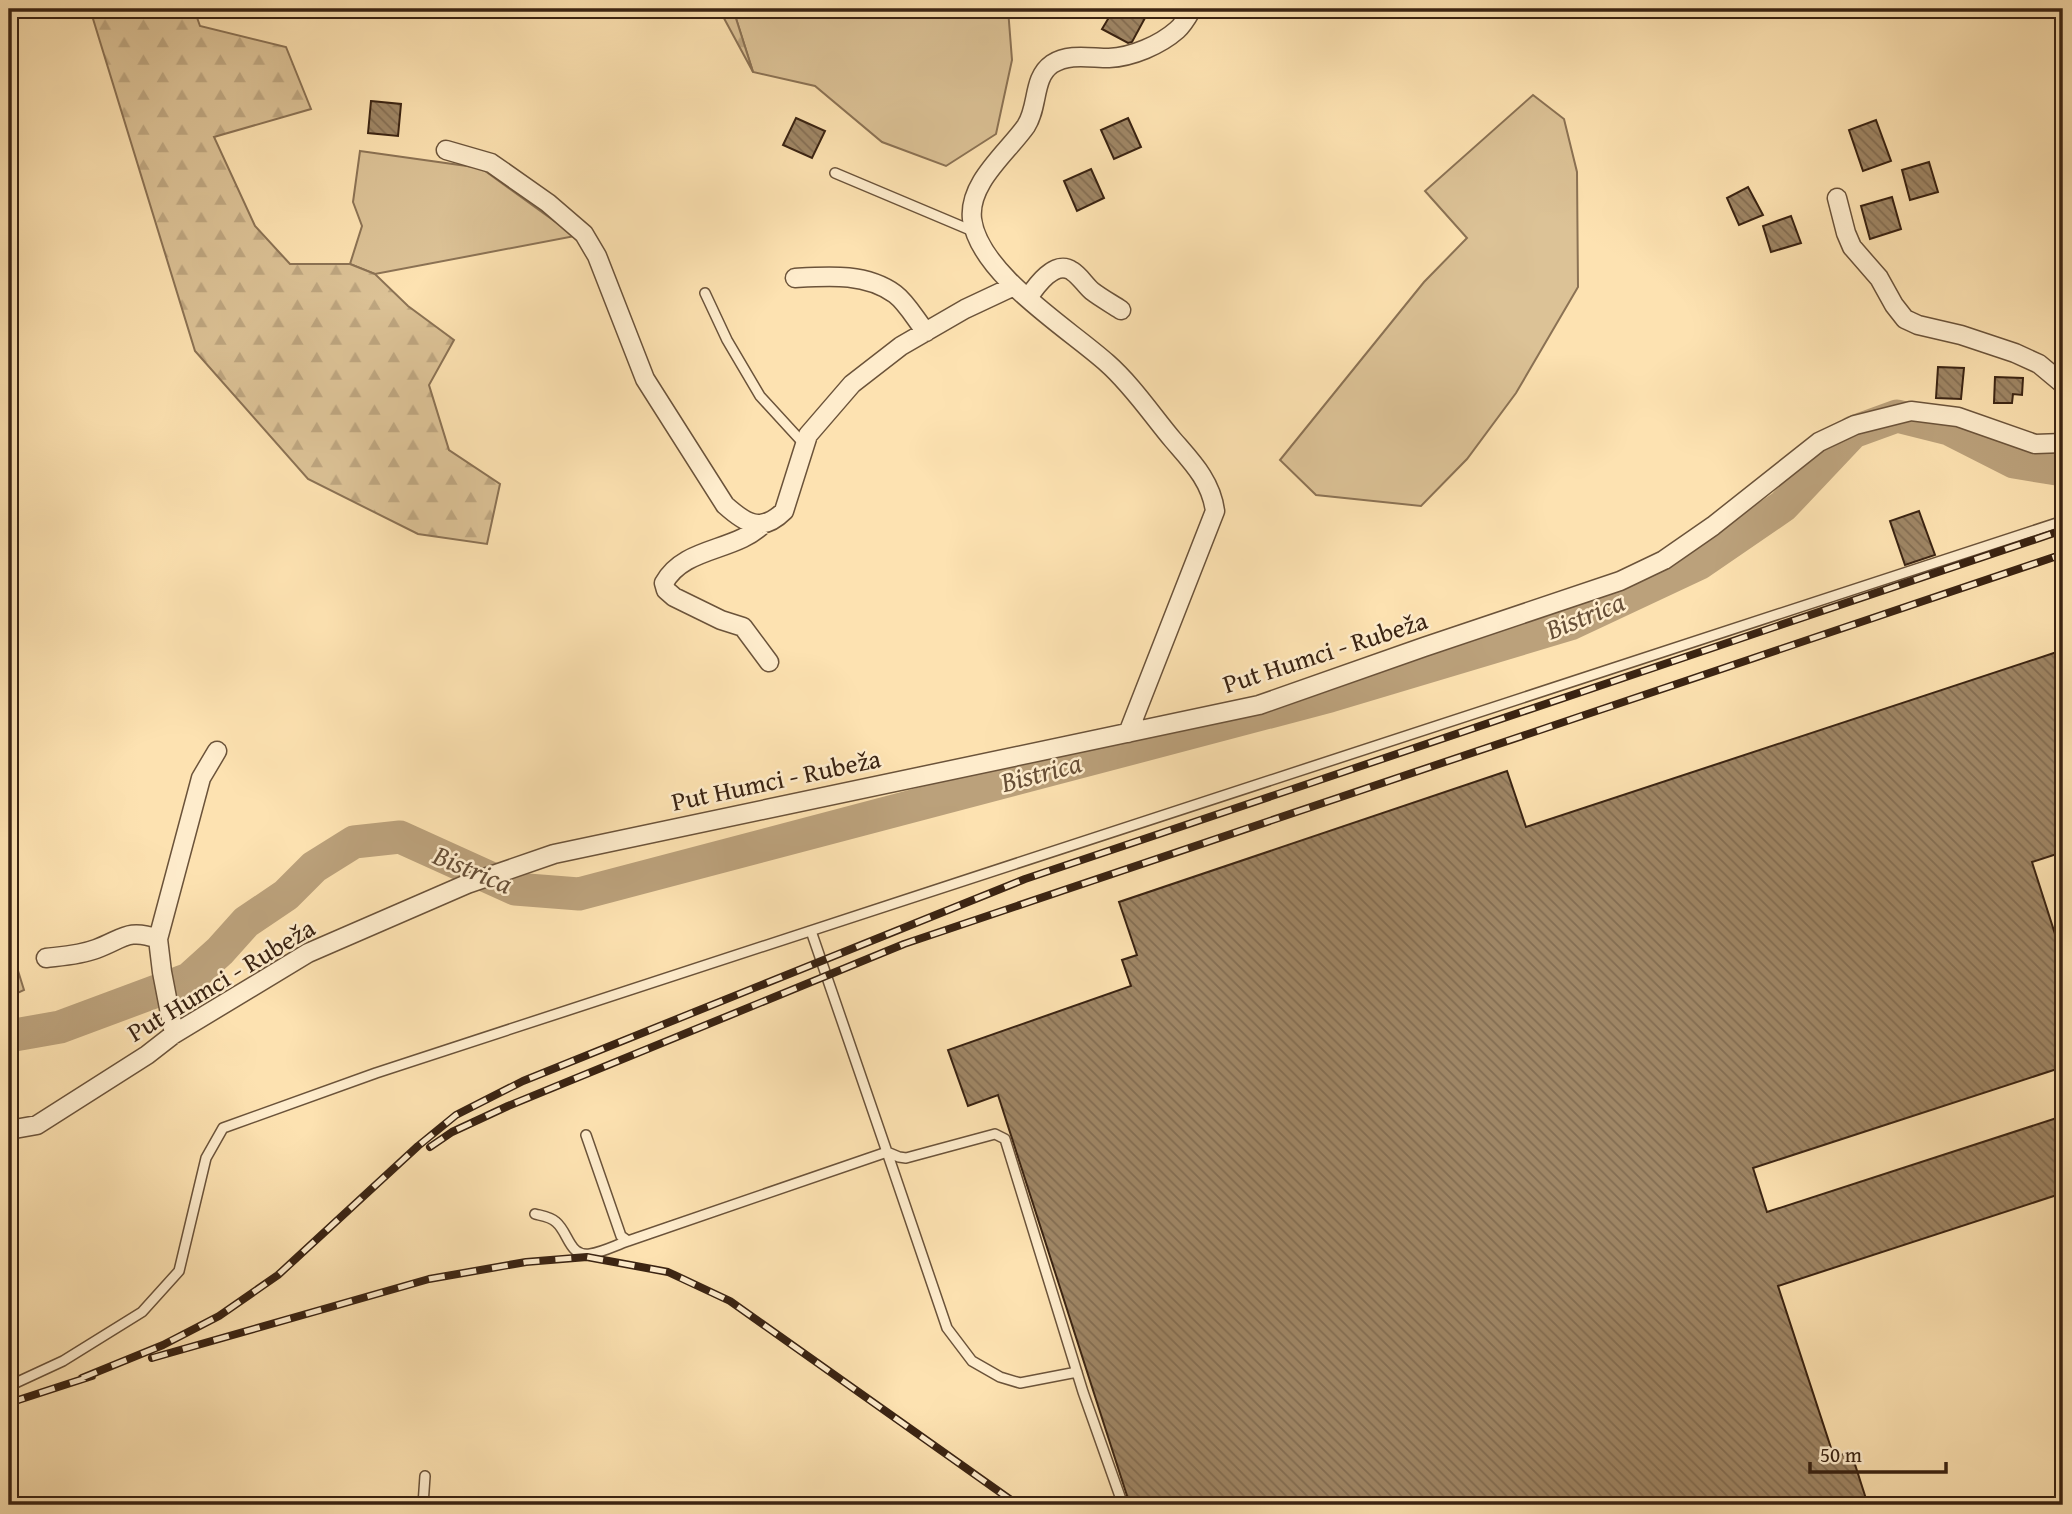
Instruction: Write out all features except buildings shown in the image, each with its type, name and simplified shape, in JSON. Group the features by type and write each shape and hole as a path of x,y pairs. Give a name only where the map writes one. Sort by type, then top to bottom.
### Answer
{"street":[{"path":"1128,733 1215,511 1213,497 1209,485 1195,466 1109,365 1014,286 981,246 972,216 973,198 981,183 1028,123 1036,102 1040,77 1052,64 1069,57 1113,58 1134,54 1178,30 1192,9"},
{"path":"446,150 491,163 548,203 584,234 597,257 645,379 725,505 743,520 753,524 779,517 785,511 808,435 852,384 901,346 965,309 1014,286"},
{"path":"1837,198 1852,247 1879,278 1905,319 2015,353 2039,364 2063,384"},
{"path":"1028,298 1045,277 1064,268 1072,270 1094,293 1121,310"},
{"path":"795,278 832,276 869,281 896,295 926,332"},
{"name":"Put Humci - Rubeža","path":"9,1130 37,1125 147,1055 174,1034 308,953 467,884 554,854 1259,705 1424,646 1620,581 1664,560 1713,526 1819,442 1855,425 1912,411 1958,417 2035,444 2063,443"},
{"path":"764,523 754,534 682,562 664,583 666,590 674,597 721,620 743,627 769,662"},
{"path":"174,1034 158,939 201,778 217,751"},
{"path":"47,958 71,956 96,949 122,936 142,933 158,939"}],"lane":[{"path":"835,173 975,232"},
{"path":"705,293 727,340 760,396 804,444"},
{"path":"9,1386 63,1361 142,1312 179,1271 206,1158 223,1128 376,1073 2063,521"},
{"path":"811,931 947,1328 972,1361 1000,1377 1020,1383 1077,1371"},
{"path":"536,1214 553,1219 560,1225 573,1249 582,1254 592,1254 887,1152 906,1158 995,1134 1005,1139 1077,1371 1123,1505"},
{"path":"586,1135 621,1236 628,1241"},
{"path":"423,1505 425,1476"}],"green space":[{"path":"90,9 194,9 200,26 286,47 311,109 214,137 255,226 290,264 350,264 375,274 408,306 454,340 429,385 449,450 500,484 487,544 418,534 308,479 195,351"},
{"path":"719,9 733,9 753,72"},
{"path":"733,9 1008,9 1012,60 996,134 946,166 882,142 815,86 753,72"},
{"path":"1533,95 1564,119 1577,172 1578,287 1516,393 1467,459 1421,506 1316,495 1280,460 1424,282 1467,238 1425,191"},
{"path":"360,151 481,168 575,236 375,274 350,264 362,226 353,202"},
{"path":"9,942 24,990 9,997"}],"waterway":[{"name":"Bistrica","path":"9,1036 60,1027 189,979 220,951 246,922 286,895 314,867 354,842 400,837 515,889 579,894 1330,696 1570,624 1700,563 1783,506 1853,432 1897,416 1949,429 2014,462 2063,470"}],"railway":[{"path":"82,1378 163,1345 219,1316 278,1275 418,1146 456,1115 523,1081 1025,879 2063,530"},
{"path":"430,1147 452,1132 508,1106 904,944 2063,554"},
{"path":"152,1358 429,1279 526,1262 587,1257 668,1272 730,1301 1018,1505"},
{"path":"9,1403 92,1376"}]}
